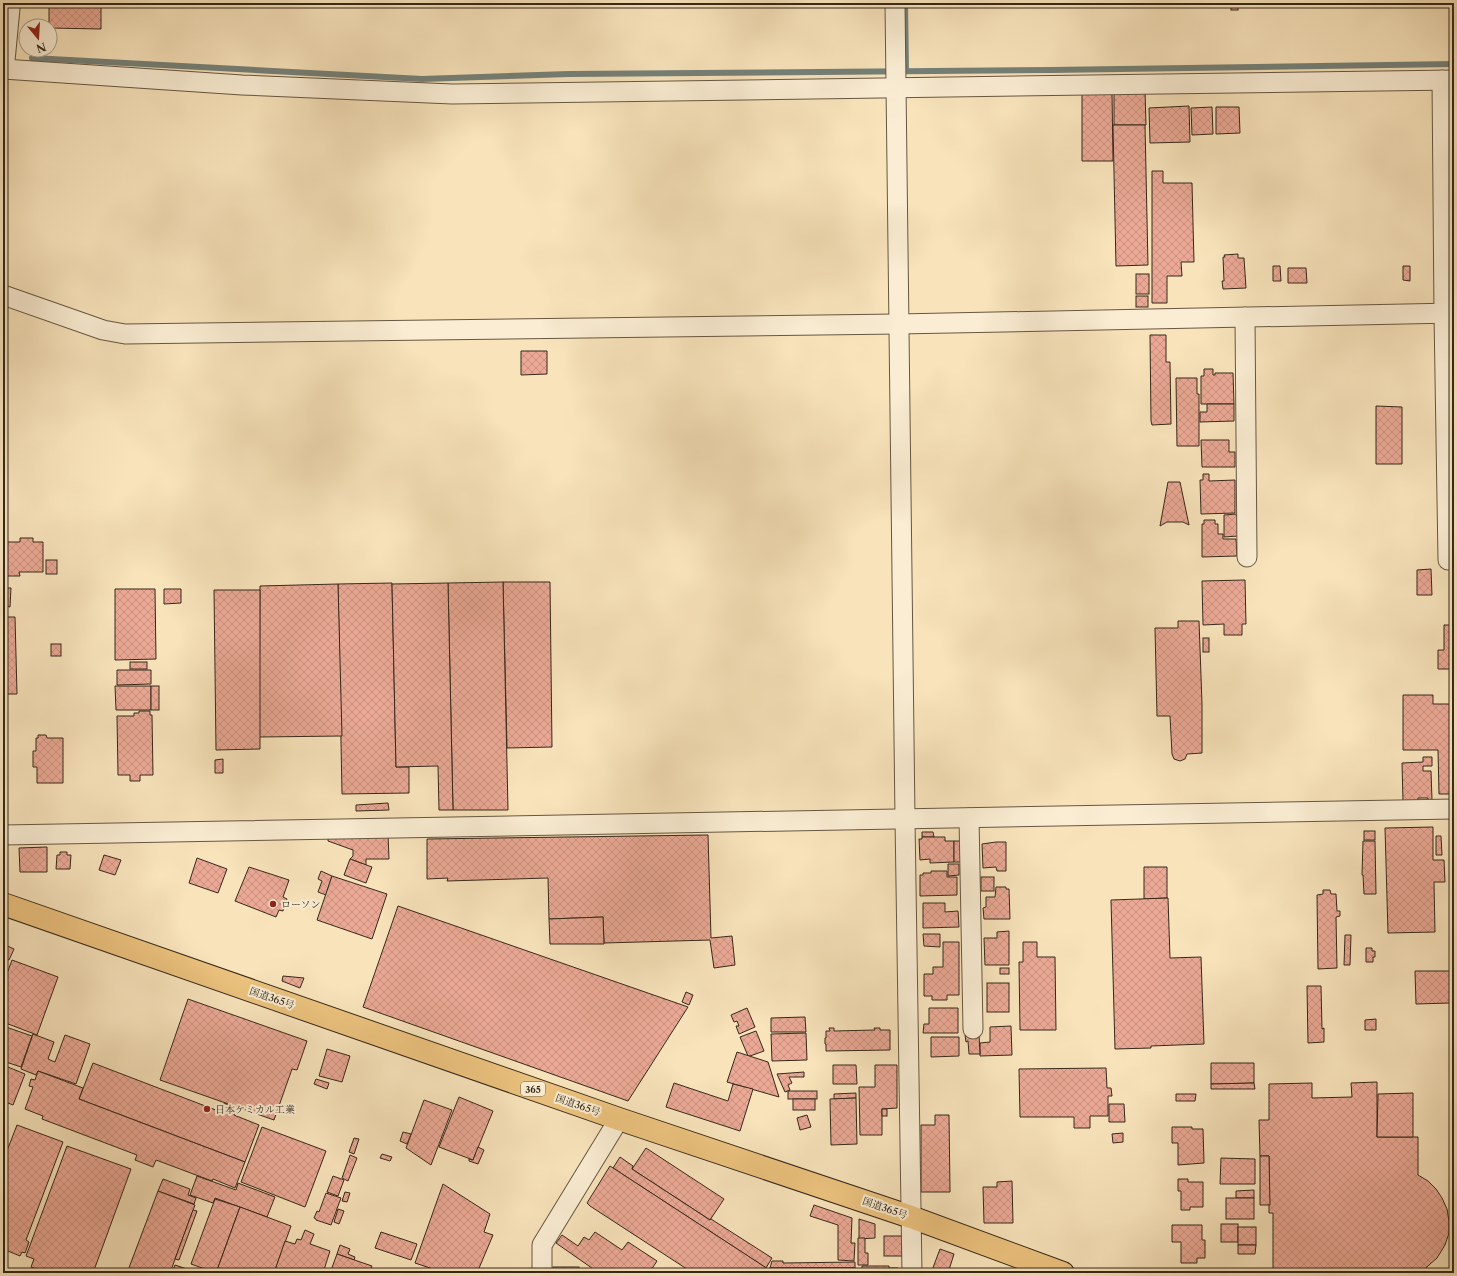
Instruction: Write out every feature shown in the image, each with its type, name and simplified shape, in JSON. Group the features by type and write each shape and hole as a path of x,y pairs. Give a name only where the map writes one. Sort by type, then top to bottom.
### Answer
{"highway":[{"name":"国道365号","path":"3,904 619,1119 911,1217 1063,1273"}],"street":[{"path":"9,3 3,68 242,85 452,94 896,86 1448,80 1448,560 1454,560"},
{"path":"895,3 898,324 912,1273"},
{"path":"3,295 103,330 125,334 898,324 1449,313"},
{"path":"1245,317 1247,557"},
{"path":"3,835 1454,809"},
{"path":"969,818 973,1028"},
{"path":"542,1273 542,1245 619,1119"}],"building":[{"path":"49,3 101,3 101,29 58,28 58,18 49,18"},
{"path":"1231,3 1238,3 1238,10 1231,10"},
{"path":"1114,91 1145,91 1146,125 1114,125"},
{"path":"1082,92 1112,92 1113,161 1082,161"},
{"path":"1189,106 1190,142 1150,143 1149,108"},
{"path":"1212,107 1213,134 1192,135 1191,108"},
{"path":"1216,107 1239,107 1240,133 1216,134"},
{"path":"1113,125 1145,125 1148,265 1116,266"},
{"path":"1152,171 1163,171 1163,183 1192,183 1194,262 1181,262 1182,276 1167,276 1167,303 1152,303"},
{"path":"1238,254 1238,258 1244,258 1246,288 1223,289 1223,257 1225,257 1224,255"},
{"path":"1273,266 1280,266 1281,281 1273,281"},
{"path":"1403,266 1410,266 1410,281 1403,280"},
{"path":"1288,268 1306,268 1307,283 1288,283"},
{"path":"1136,274 1149,274 1149,294 1136,294"},
{"path":"1136,296 1148,296 1148,307 1136,307"},
{"path":"1150,335 1166,335 1166,362 1170,362 1171,424 1152,425 1151,421"},
{"path":"521,351 547,351 547,374 521,375"},
{"path":"1204,369 1213,369 1213,375 1215,375 1215,373 1233,373 1234,404 1201,404 1201,376 1204,376"},
{"path":"1176,378 1197,378 1197,394 1199,394 1199,446 1177,446"},
{"path":"1207,404 1234,404 1234,421 1200,422 1200,412 1207,412"},
{"path":"1376,406 1402,407 1402,464 1376,464"},
{"path":"1201,440 1229,440 1229,452 1235,452 1235,467 1202,467"},
{"path":"1203,474 1209,474 1209,481 1235,480 1235,513 1201,514 1200,480 1203,480"},
{"path":"1168,482 1180,482 1189,525 1183,522 1167,522 1160,526"},
{"path":"1237,514 1238,536 1224,537 1224,515"},
{"path":"1204,520 1215,520 1215,524 1218,524 1218,534 1223,534 1223,539 1236,539 1237,556 1202,557 1202,524 1204,524"},
{"path":"20,538 33,538 33,542 43,542 43,572 19,572 20,576 4,576 4,542 20,542"},
{"path":"46,560 57,560 57,574 46,574"},
{"path":"1431,569 1432,595 1417,595 1417,570"},
{"path":"1245,580 1246,624 1242,624 1242,635 1224,635 1224,624 1203,625 1202,581"},
{"path":"503,582 550,582 552,747 507,748"},
{"path":"503,582 508,810 453,810 448,583"},
{"path":"392,583 396,767 409,767 409,793 342,794 338,584"},
{"path":"448,583 453,810 439,810 438,766 396,767 392,584"},
{"path":"338,584 342,736 259,737 260,586"},
{"path":"3,588 11,588 10,607 3,605"},
{"path":"115,589 155,589 156,659 115,660"},
{"path":"164,589 181,589 181,603 164,604"},
{"path":"214,590 260,590 260,749 216,750"},
{"path":"3,617 15,617 17,694 3,694"},
{"path":"1178,621 1199,621 1202,704 1202,753 1187,754 1185,759 1180,761 1174,759 1172,754 1170,716 1157,716 1155,628 1178,628"},
{"path":"1444,625 1454,625 1454,669 1438,669 1438,650 1444,650"},
{"path":"1203,638 1209,638 1209,652 1203,652"},
{"path":"51,644 61,644 61,656 51,656"},
{"path":"130,662 147,662 147,669 130,669"},
{"path":"117,670 151,670 151,684 117,685"},
{"path":"115,686 151,686 151,710 116,710"},
{"path":"151,686 159,686 159,710 151,710"},
{"path":"1403,695 1433,695 1433,704 1454,704 1454,794 1439,794 1438,750 1403,750"},
{"path":"139,711 150,711 150,715 152,715 153,775 140,775 140,781 130,781 130,775 118,775 117,716 134,716 134,713 139,713"},
{"path":"38,735 46,735 47,738 63,738 63,783 37,783 37,767 33,767 33,751 36,751 36,738 38,738"},
{"path":"1423,757 1432,757 1432,766 1423,766 1423,771 1431,771 1432,800 1428,800 1428,798 1418,798 1418,801 1403,801 1402,763 1423,762"},
{"path":"223,759 223,773 215,773 215,760"},
{"path":"388,803 389,810 356,811 356,805"},
{"path":"1433,827 1433,860 1444,860 1445,882 1434,882 1435,932 1388,933 1385,828"},
{"path":"1364,831 1375,831 1375,840 1364,840"},
{"path":"922,832 933,832 934,837 922,837"},
{"path":"388,835 389,859 366,859 366,865 350,859 353,856 353,850 328,841 328,836"},
{"path":"708,835 711,938 732,936 735,965 714,968 710,940 604,943 603,917 549,919 548,878 447,881 448,878 427,879 427,839"},
{"path":"1436,836 1441,836 1442,855 1436,855"},
{"path":"922,837 945,837 945,841 954,841 954,862 930,863 930,859 920,860 919,839 922,839"},
{"path":"954,841 960,841 961,862 954,862"},
{"path":"1363,841 1375,841 1376,894 1364,894 1362,875"},
{"path":"1006,842 1006,871 997,871 996,867 983,868 982,844"},
{"path":"3,845 6,845 5,872 3,872"},
{"path":"47,847 47,872 20,872 19,848"},
{"path":"60,852 67,852 67,855 71,855 70,869 56,869 57,855 60,855"},
{"path":"104,855 121,860 115,875 99,870"},
{"path":"197,858 227,869 218,893 189,883"},
{"path":"350,859 372,867 366,883 344,875"},
{"path":"948,864 959,864 959,875 948,876"},
{"path":"249,867 289,880 283,897 287,899 283,911 279,910 276,917 235,901"},
{"path":"1144,867 1167,867 1167,898 1144,899"},
{"path":"321,871 332,876 326,895 318,892 322,881 318,879"},
{"path":"931,871 947,871 947,877 957,877 957,895 920,896 920,875 923,875 923,873 931,873"},
{"path":"332,876 387,894 372,939 317,920"},
{"path":"981,877 994,877 994,891 981,891"},
{"path":"996,887 1006,887 1006,889 1009,889 1010,919 984,919 983,908 986,907 986,897 995,897"},
{"path":"1323,890 1330,890 1331,894 1336,894 1337,911 1340,911 1340,916 1336,917 1337,968 1318,969 1317,895 1323,894"},
{"path":"1168,898 1170,958 1201,957 1204,1044 1115,1049 1111,900"},
{"path":"923,903 945,903 945,912 958,911 959,927 923,928"},
{"path":"398,906 688,1007 628,1101 363,1007"},
{"path":"603,917 604,944 550,944 549,919"},
{"path":"1009,931 1009,965 985,965 984,938 997,938 997,932"},
{"path":"923,934 940,934 940,947 924,946"},
{"path":"1345,935 1351,935 1350,965 1344,965"},
{"path":"943,942 959,942 959,995 947,995 947,1000 932,1000 932,996 924,996 924,974 933,974 933,967 943,967"},
{"path":"1023,942 1037,942 1037,957 1055,957 1056,1030 1020,1030 1019,962 1023,962"},
{"path":"3,944 14,949 9,960 3,958"},
{"path":"1366,948 1372,948 1372,951 1375,951 1373,962 1366,962"},
{"path":"12,960 58,977 37,1035 3,1022 3,984"},
{"path":"1000,968 1009,968 1009,974 1000,974"},
{"path":"1415,971 1453,971 1453,983 1450,983 1450,1003 1416,1004"},
{"path":"283,976 304,978 300,988 282,981"},
{"path":"987,983 1009,983 1009,1012 987,1012"},
{"path":"1307,986 1321,986 1322,1029 1324,1028 1324,1042 1308,1043"},
{"path":"686,992 693,995 689,1005 682,1002"},
{"path":"188,999 307,1041 297,1070 292,1069 274,1120 160,1080"},
{"path":"747,1008 755,1027 739,1034 736,1026 739,1026 737,1021 734,1022 731,1015"},
{"path":"929,1008 958,1008 958,1033 923,1033 924,1024 929,1024"},
{"path":"805,1017 806,1032 771,1032 771,1018"},
{"path":"1376,1019 1376,1030 1365,1030 1365,1020"},
{"path":"3,1026 32,1036 21,1067 3,1061"},
{"path":"1011,1026 1012,1055 980,1056 980,1043 990,1042 990,1027"},
{"path":"829,1028 834,1028 834,1031 875,1030 874,1028 880,1028 880,1030 890,1030 890,1050 826,1051 825,1038 826,1031 830,1031"},
{"path":"756,1031 764,1051 748,1056 740,1037"},
{"path":"806,1033 807,1060 772,1061 771,1034"},
{"path":"33,1034 54,1042 48,1059 55,1062 65,1035 90,1044 76,1084 38,1071 36,1075 21,1069"},
{"path":"979,1034 980,1054 969,1054 968,1041 966,1042 965,1035"},
{"path":"931,1037 959,1037 959,1056 931,1057"},
{"path":"327,1049 350,1056 342,1082 319,1076"},
{"path":"737,1052 768,1062 779,1097 727,1082"},
{"path":"93,1063 221,1112 224,1103 236,1108 234,1115 259,1125 245,1162 79,1099"},
{"path":"1211,1063 1254,1063 1254,1083 1211,1084"},
{"path":"3,1065 25,1074 13,1105 3,1101"},
{"path":"833,1065 856,1065 857,1084 833,1084"},
{"path":"875,1065 897,1065 897,1108 882,1109 882,1135 860,1135 859,1087 875,1087"},
{"path":"1106,1068 1107,1088 1111,1088 1112,1096 1108,1096 1108,1116 1090,1116 1090,1128 1074,1128 1074,1117 1020,1117 1019,1069"},
{"path":"38,1071 83,1088 79,1099 245,1162 235,1188 156,1160 153,1167 135,1160 137,1155 42,1119 43,1116 25,1109 33,1087 29,1086 31,1079 35,1080"},
{"path":"804,1072 804,1077 789,1077 792,1083 788,1085 790,1090 785,1092 777,1074"},
{"path":"316,1079 329,1083 327,1089 314,1084"},
{"path":"1377,1082 1377,1137 1418,1137 1418,1175 1428,1181 1436,1189 1447,1209 1449,1233 1445,1245 1437,1258 1420,1273 1273,1273 1273,1213 1269,1213 1269,1156 1260,1156 1259,1120 1269,1120 1269,1084 1312,1083 1312,1098 1352,1097 1351,1083"},
{"path":"674,1083 728,1101 733,1084 753,1089 740,1131 666,1107"},
{"path":"1254,1083 1255,1089 1211,1089 1211,1084"},
{"path":"788,1091 817,1091 817,1099 788,1099"},
{"path":"856,1093 856,1098 834,1099 834,1094"},
{"path":"1413,1093 1413,1137 1377,1137 1378,1094"},
{"path":"1176,1094 1196,1094 1195,1101 1176,1101"},
{"path":"459,1097 493,1111 473,1160 439,1147"},
{"path":"856,1098 857,1144 831,1145 830,1099"},
{"path":"793,1099 815,1099 815,1110 793,1110"},
{"path":"424,1100 452,1110 431,1165 406,1148"},
{"path":"1109,1104 1124,1104 1125,1122 1109,1122"},
{"path":"882,1109 887,1109 887,1116 882,1116"},
{"path":"807,1115 811,1127 800,1130 797,1118"},
{"path":"935,1115 949,1115 950,1192 921,1192 921,1125 935,1125"},
{"path":"17,1125 63,1142 26,1240 29,1242 25,1253 22,1252 20,1256 3,1249 3,1161"},
{"path":"262,1127 326,1151 305,1207 241,1182"},
{"path":"1172,1127 1192,1127 1192,1129 1203,1129 1204,1163 1178,1165 1178,1143 1172,1143"},
{"path":"403,1132 411,1134 407,1144 400,1141"},
{"path":"1123,1133 1123,1142 1113,1143 1112,1134"},
{"path":"354,1138 359,1139 354,1154 349,1152"},
{"path":"67,1146 131,1169 93,1273 71,1273 64,1270 64,1273 47,1273 31,1267 34,1259 26,1256"},
{"path":"478,1147 484,1150 478,1164 469,1161 469,1159 473,1160"},
{"path":"646,1148 724,1199 710,1220 632,1169"},
{"path":"382,1154 392,1157 390,1161 380,1158"},
{"path":"350,1155 357,1158 348,1181 342,1178"},
{"path":"1260,1156 1269,1156 1270,1205 1260,1205"},
{"path":"620,1157 633,1166 632,1169 772,1258 766,1268 613,1168"},
{"path":"1221,1158 1255,1159 1255,1184 1220,1184"},
{"path":"610,1166 768,1269 766,1273 693,1273 590,1206 587,1203"},
{"path":"197,1176 236,1190 238,1183 275,1197 267,1217 215,1198 213,1203 190,1195"},
{"path":"333,1176 344,1180 338,1196 327,1192"},
{"path":"163,1179 190,1189 188,1195 196,1198 194,1204 158,1191"},
{"path":"1178,1179 1188,1179 1188,1182 1203,1182 1203,1207 1190,1207 1190,1210 1181,1210 1181,1191 1178,1191"},
{"path":"1012,1181 1013,1223 984,1223 983,1187 997,1187 997,1182"},
{"path":"443,1184 490,1214 484,1232 493,1235 477,1273 445,1273 415,1263"},
{"path":"1254,1190 1254,1198 1236,1198 1236,1191"},
{"path":"158,1191 195,1205 170,1273 127,1273"},
{"path":"345,1192 350,1193 347,1202 342,1201"},
{"path":"326,1193 341,1198 331,1225 314,1218 317,1211 319,1212"},
{"path":"1226,1198 1254,1198 1254,1219 1226,1219"},
{"path":"215,1199 240,1207 216,1273 191,1264"},
{"path":"814,1205 852,1218 851,1243 855,1243 854,1261 838,1260 838,1225 810,1216"},
{"path":"240,1207 291,1226 274,1273 216,1273"},
{"path":"338,1209 344,1211 339,1224 334,1222"},
{"path":"193,1210 197,1211 179,1260 175,1259"},
{"path":"859,1219 875,1224 875,1238 859,1239"},
{"path":"1221,1224 1238,1224 1238,1242 1221,1242"},
{"path":"1172,1225 1202,1225 1202,1240 1205,1240 1205,1258 1197,1258 1197,1263 1181,1263 1181,1242 1172,1242"},
{"path":"1238,1227 1256,1227 1256,1245 1238,1245"},
{"path":"305,1230 314,1234 310,1244 330,1251 323,1273 274,1273 285,1241 295,1244 297,1239 301,1240"},
{"path":"381,1232 417,1244 411,1260 375,1248"},
{"path":"595,1232 622,1250 628,1242 657,1261 649,1273 599,1273 556,1243 562,1235 578,1246 584,1237 589,1240"},
{"path":"884,1236 902,1236 902,1256 884,1256"},
{"path":"858,1238 865,1238 865,1253 868,1253 868,1265 858,1265"},
{"path":"340,1245 350,1249 348,1254 355,1257 354,1260 337,1254"},
{"path":"1238,1245 1256,1245 1255,1254 1238,1254"},
{"path":"940,1249 954,1254 948,1273 931,1273"},
{"path":"337,1254 372,1266 369,1273 330,1273"},
{"path":"772,1261 783,1261 783,1263 855,1262 855,1268 770,1268"},
{"path":"175,1265 199,1273 172,1273"},
{"path":"862,1266 889,1266 889,1268 898,1268 898,1273 859,1273 859,1269 862,1269"},
{"path":"553,1267 579,1267 579,1273 553,1273"},
{"path":"770,1268 855,1268 855,1273 770,1273"},
{"path":"374,1269 378,1270 386,1273 373,1273"}],"waterway":[{"path":"905,3 906,71"},
{"path":"32,58 422,79 569,74 1052,70 1454,64"}],"place":[{"name":"ローソン","path":"273,904"},
{"name":"日本ケミカル工業","path":"207,1109"}]}
